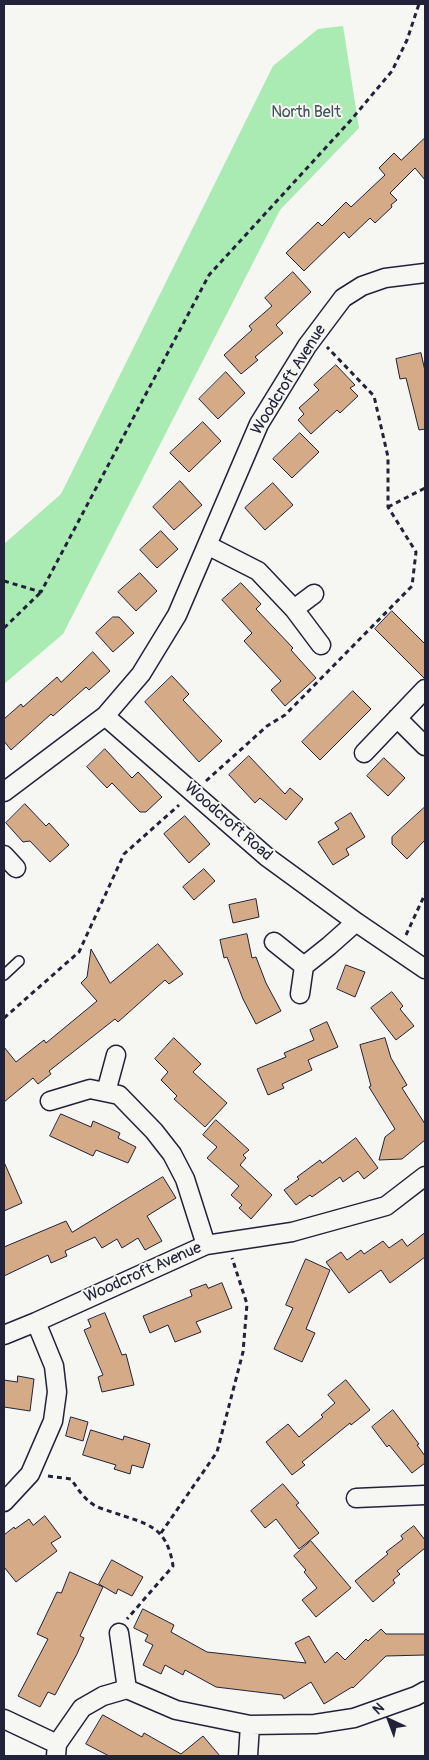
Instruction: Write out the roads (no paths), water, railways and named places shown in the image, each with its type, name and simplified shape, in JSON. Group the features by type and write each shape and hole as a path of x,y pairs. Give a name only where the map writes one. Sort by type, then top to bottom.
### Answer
{"street":[{"name":"Woodcroft Avenue","path":"4,792 106,716 141,674 177,615 259,424 315,334 343,298 362,286 385,278 425,273"},
{"path":"207,545 258,572 294,609 321,645"},
{"path":"294,609 314,594"},
{"path":"364,753 425,689"},
{"name":"Woodcroft Road","path":"106,716 267,857 356,922 425,969"},
{"path":"397,718 425,746"},
{"path":"4,855 16,868"},
{"path":"300,994 304,966 356,922"},
{"path":"274,942 304,966"},
{"path":"106,1092 116,1055"},
{"path":"50,1101 90,1089 119,1095 154,1131 172,1154 185,1178 206,1245"},
{"name":"Woodcroft Avenue","path":"4,1335 206,1245 226,1240 292,1232 386,1206 425,1176"},
{"path":"4,1502 30,1474 53,1421 57,1392 54,1366 36,1322"},
{"path":"356,1498 425,1495"},
{"path":"119,1633 126,1690"},
{"path":"4,1719 57,1750 82,1708 103,1696 126,1690 176,1710 250,1726 315,1724 354,1718 425,1691"},
{"path":"248,1756 250,1726"}],"lane":[{"path":"4,975 19,960"}],"park label":[{"name":"North Belt","path":"306,113"}]}
